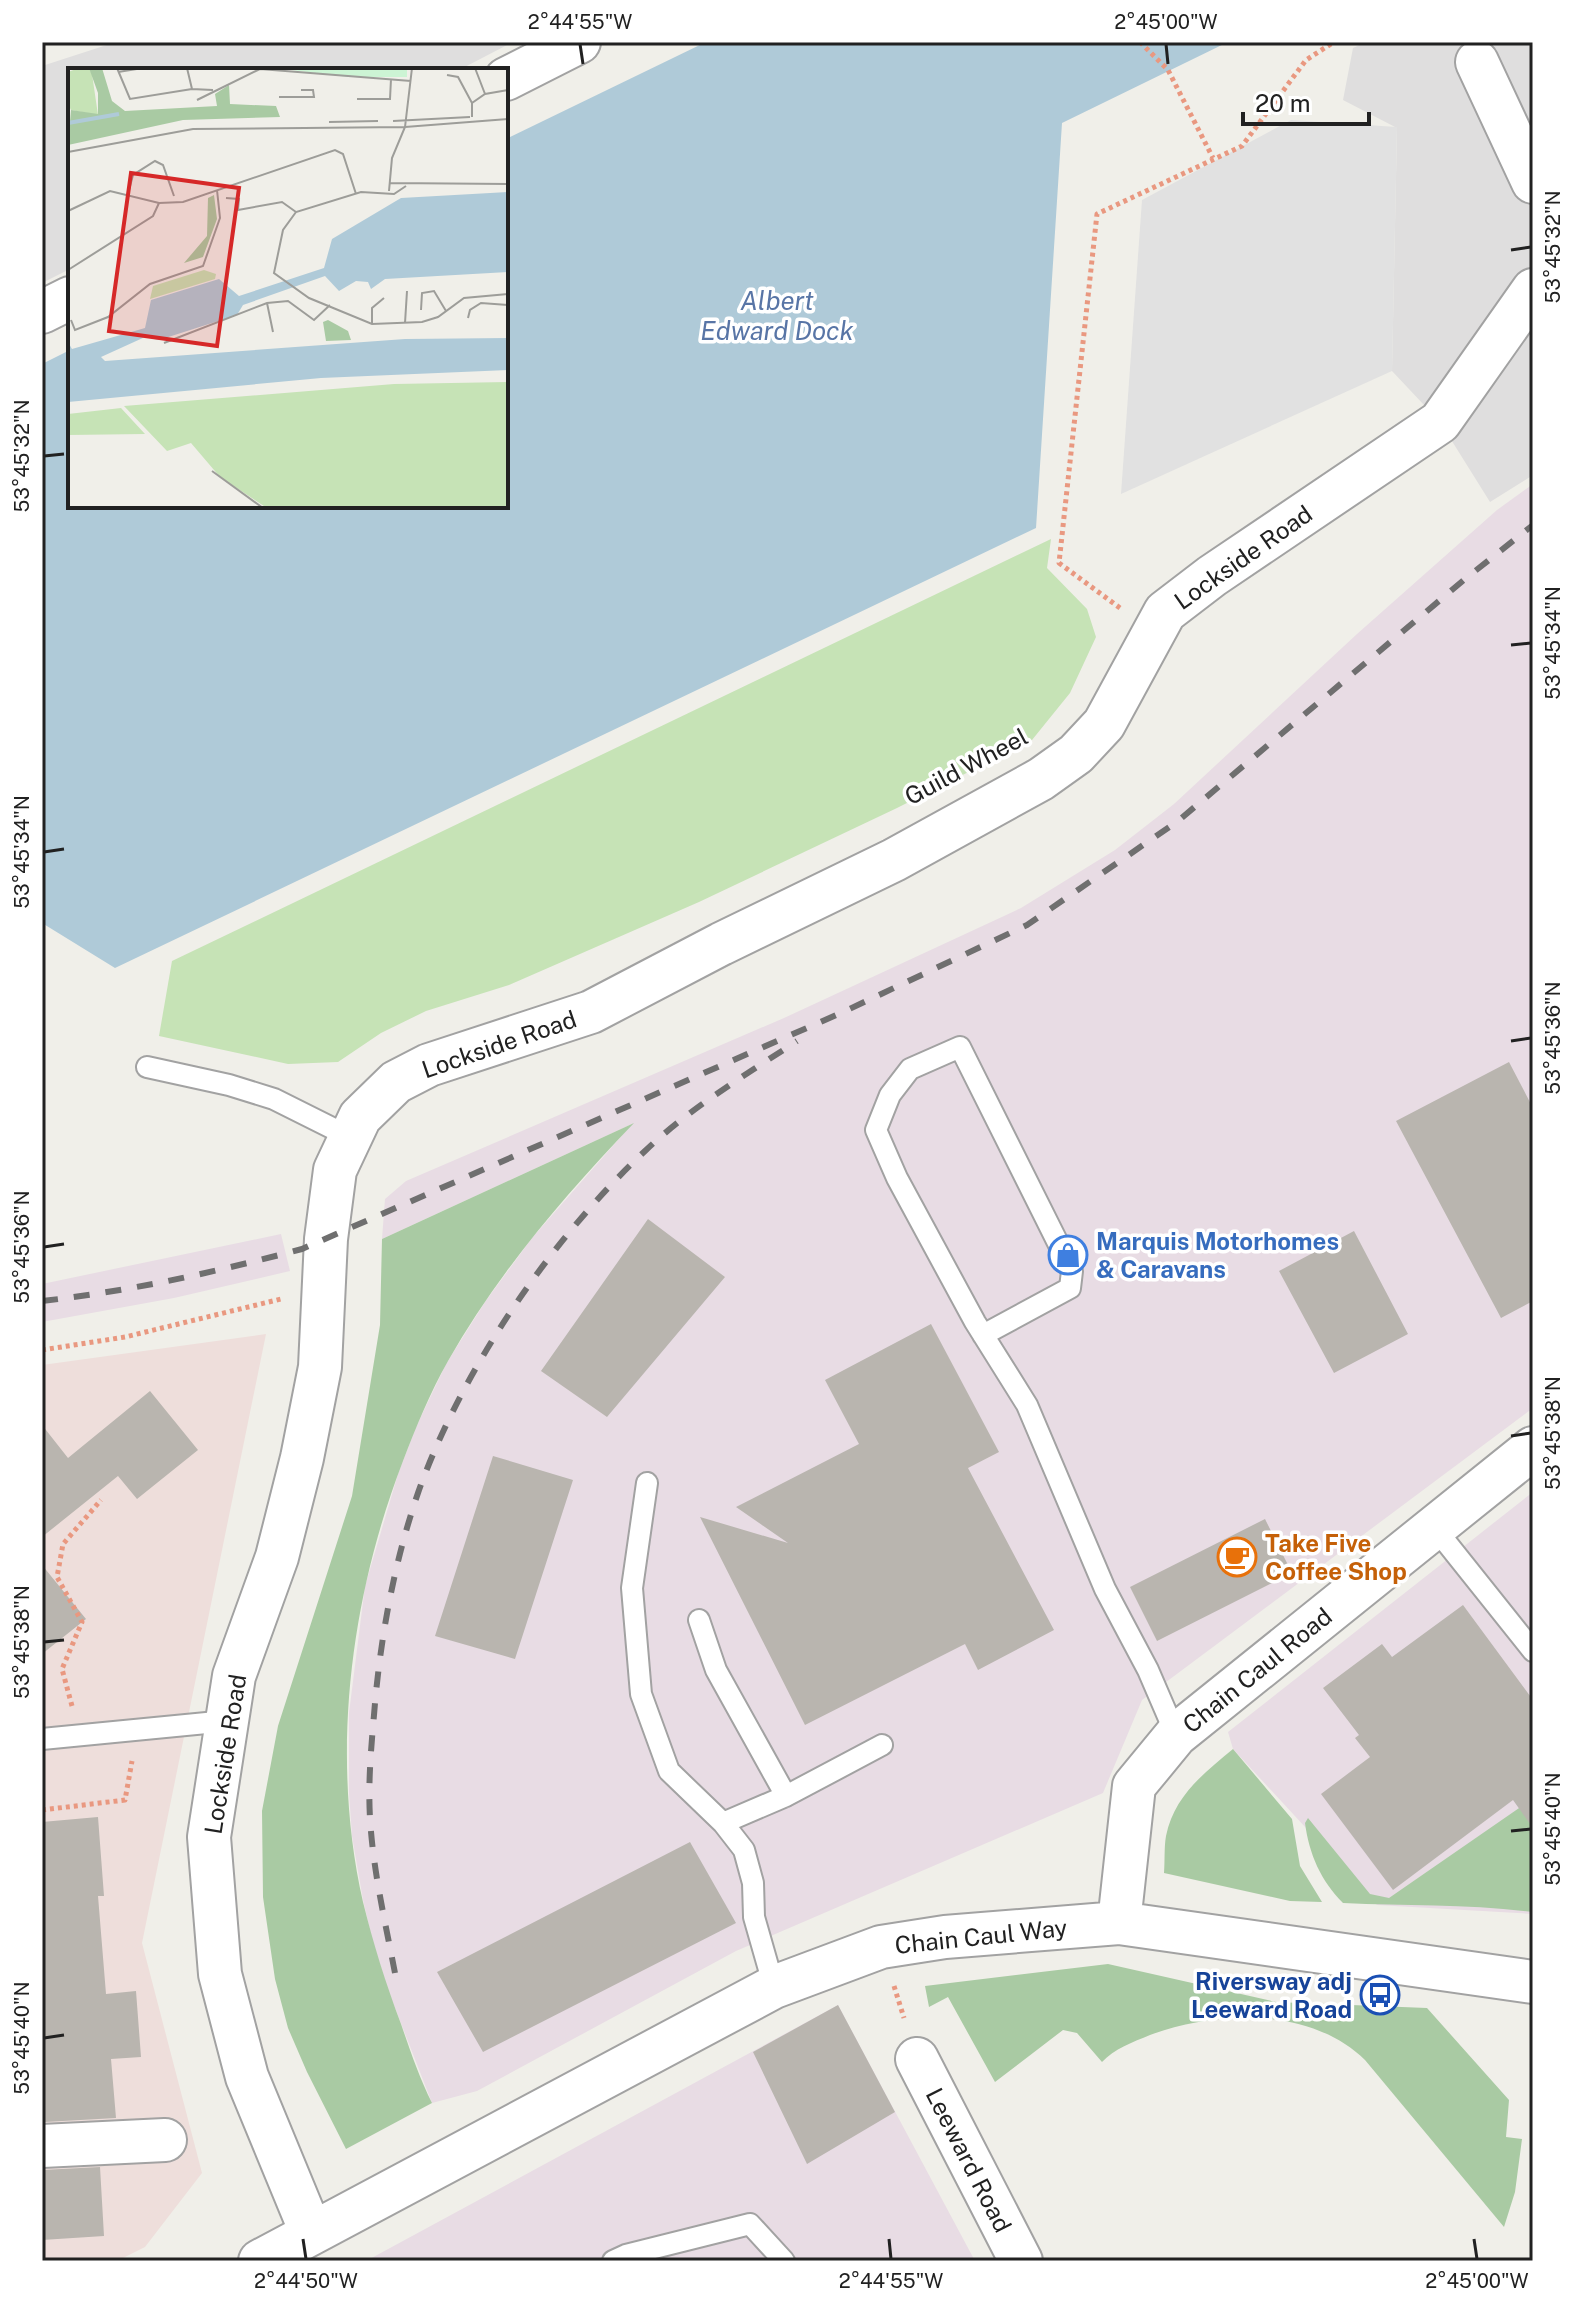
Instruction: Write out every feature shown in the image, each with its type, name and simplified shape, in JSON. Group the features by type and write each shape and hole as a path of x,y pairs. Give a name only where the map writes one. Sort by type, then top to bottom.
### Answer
{"street":[{"path":"508,78 579,42"},
{"path":"1477,62 1533,182"},
{"name":"Lockside Road","path":"311,2232 247,2077 220,1974 209,1837 234,1676 277,1557 302,1458 320,1367 326,1239 335,1170 360,1117 396,1082 418,1071 591,1012 721,944 894,860 1041,779 1076,754 1104,724 1165,612 1212,576 1440,422 1533,290"},
{"path":"42,312 68,299"},
{"name":"Chain Caul Road","path":"1119,1923 1134,1786 1176,1735 1533,1448"},
{"name":"Chain Caul Way","path":"260,2261 774,1987 881,1947 945,1937 1119,1923 1533,1982"},
{"name":"Leeward Road","path":"917,2059 1021,2261"},
{"path":"42,2146 165,2140"}],"lane":[{"path":"983,1335 1070,1288 1072,1271 960,1047 910,1069 890,1095 876,1130 897,1178 983,1335 1027,1405 1105,1589 1148,1670 1176,1735"},
{"path":"147,1067 229,1085 274,1099 350,1137"},
{"path":"647,1483 632,1588 641,1694 669,1771 723,1823 744,1850 753,1883 754,1917 774,1987"},
{"path":"1434,1527 1533,1651"},
{"path":"699,1620 716,1670 786,1796"},
{"path":"42,1739 227,1721"},
{"path":"723,1823 786,1796 882,1745"},
{"path":"613,2261 626,2255 750,2224 784,2261"}],"path":[{"path":"1140,42 1168,70 1213,158"},
{"path":"1118,620 1122,609 1059,563 1097,214 1242,146 1306,60 1334,42"},
{"path":"42,1350 125,1337 288,1297"},
{"path":"72,1709 62,1669 82,1622 57,1577 63,1544 101,1500"},
{"path":"42,1810 125,1800 132,1759"},
{"path":"881,1947 917,2059"}],"shaded area":[{"path":"116,42 513,42 463,68 68,68 68,270 42,283 42,66"},
{"path":"1366,42 1533,42 1533,475 1490,502 1440,422 1392,371 1397,128 1343,100 1353,48"},
{"path":"1291,120 1397,127 1392,371 1121,494 1142,200"},
{"path":"1533,484 1533,1408 1142,1700 1103,1793 736,1951 477,2091 432,2103 388,1990 372,1939 352,1836 349,1713 365,1586 398,1474 446,1364 485,1302 532,1238 632,1124 382,1239 385,1199 406,1181 784,1018 1021,908 1115,850 1174,804 1357,634 1497,510"},
{"path":"281,1234 290,1271 174,1298 42,1322 42,1284"},
{"path":"266,1334 142,1943 202,2173 145,2247 117,2261 42,2261 42,1365"},
{"path":"1533,1492 1533,1914 1377,1905 1233,1749 1228,1732"},
{"path":"838,2005 975,2261 366,2261"}],"green space":[{"path":"1051,539 1047,568 1087,609 1096,637 1070,693 1032,740 699,902 509,985 426,1011 381,1033 338,1062 288,1064 159,1036 172,961"},
{"path":"634,1123 534,1236 467,1329 424,1410 385,1513 358,1623 347,1735 348,1791 353,1847 375,1948 415,2064 432,2103 346,2149 288,2028 275,1979 263,1897 262,1811 278,1726 352,1496 380,1325 382,1239"},
{"path":"1233,1749 1292,1819 1300,1866 1322,1902 1290,1901 1164,1873 1166,1836 1176,1809 1192,1786"},
{"path":"1532,1799 1533,1912 1462,1906 1343,1903 1328,1886 1317,1866 1305,1823 1308,1818 1370,1894 1389,1898"},
{"path":"1108,1964 1276,2002 1427,2008 1509,2100 1506,2137 1522,2139 1515,2192 1504,2227 1365,2060 1343,2043 1318,2030 1262,2018 1204,2021 1150,2035 1118,2050 1102,2062 1077,2033 1063,2030 995,2082 948,1997 929,2007 925,1986"}],"water":[{"name":"Albert Edward Dock","path":"706,42 1228,42 1062,123 1036,528 115,968 42,923 42,364 68,351 68,508 508,508 508,138"}],"building":[{"path":"1509,1062 1533,1108 1533,1301 1501,1318 1396,1121"},
{"path":"648,1219 725,1277 607,1417 541,1371"},
{"path":"1354,1231 1408,1334 1334,1373 1279,1271"},
{"path":"931,1324 999,1452 968,1468 1054,1630 978,1670 965,1644 805,1725 700,1517 788,1543 736,1507 859,1444 825,1380"},
{"path":"150,1391 198,1450 137,1499 118,1476 42,1537 42,1425 68,1458"},
{"path":"493,1456 573,1480 515,1659 435,1636"},
{"path":"1265,1519 1292,1573 1157,1641 1130,1587"},
{"path":"42,1565 86,1619 42,1654"},
{"path":"1463,1605 1533,1700 1533,1828 1513,1800 1393,1890 1321,1794 1370,1757 1355,1738 1359,1735 1323,1688 1382,1644 1392,1657"},
{"path":"98,1817 104,1896 98,1896 106,1994 136,1991 141,2057 111,2059 116,2118 45,2122 42,2081 42,1822"},
{"path":"690,1842 736,1923 483,2052 437,1972"},
{"path":"838,2005 895,2112 807,2164 753,2052"},
{"path":"100,2167 104,2236 42,2240 42,2170"}],"railway":[{"path":"42,1301 173,1280 302,1249 841,1013 1027,925 1178,821 1533,525"},
{"path":"395,1973 372,1837 369,1792 372,1741 380,1658 395,1573 410,1517 437,1444 485,1352 513,1308 576,1224 645,1151 680,1121 797,1041"}],"place":[{"name":"Marquis Motorhomes & Caravans","path":"1068,1255"},
{"name":"Take Five Coffee Shop","path":"1237,1557"},
{"name":"Riversway adj Leeward Road","path":"1380,1995"}]}
